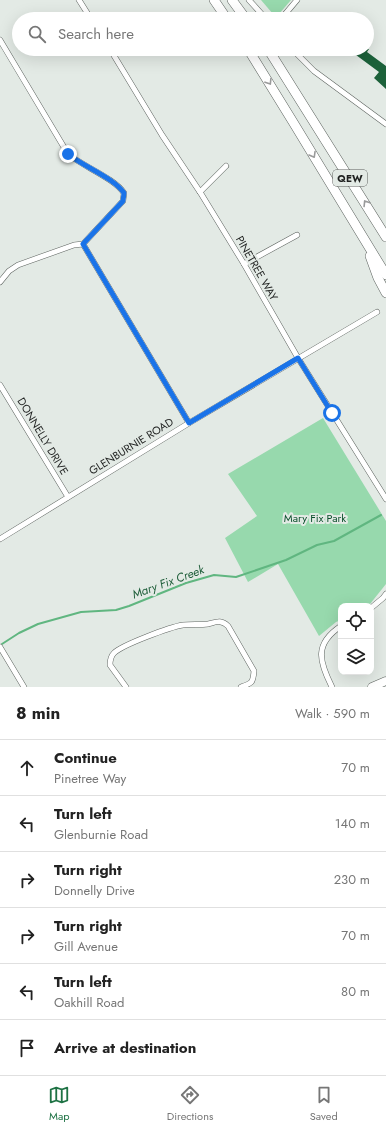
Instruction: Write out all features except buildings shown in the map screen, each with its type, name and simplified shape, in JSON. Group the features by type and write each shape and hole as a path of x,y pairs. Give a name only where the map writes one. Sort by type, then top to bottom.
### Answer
{"highway":[{"path":"214,0 222,12"},
{"path":"232,0 241,12"},
{"name":"QEW","path":"252,56 386,274"},
{"name":"QEW","path":"272,56 386,237"},
{"path":"364,240 378,278 386,293"}],"main road":[{"path":"372,687 386,681"}],"street":[{"path":"78,0 86,12"},
{"path":"249,0 260,12"},
{"path":"287,12 297,0"},
{"path":"0,40 68,154 78,162 119,186 124,193 123,201 83,244 74,245 18,265 9,271 0,282"},
{"name":"PINETREE WAY","path":"114,56 162,135 200,192 244,264 298,358 386,499"},
{"path":"299,56 314,71 386,124"},
{"path":"200,192 226,166"},
{"path":"244,264 297,235"},
{"path":"83,244 189,423"},
{"name":"GLENBURNIE ROAD","path":"0,539 189,423 377,312"},
{"name":"DONNELLY DRIVE","path":"0,385 68,497"},
{"path":"374,606 386,594"},
{"path":"126,687 110,665 110,659 114,653 130,644 170,628 183,625 209,624 216,621 225,622 254,671 253,680 250,684 241,687"},
{"path":"332,687 322,666 321,655 324,643 332,632 338,628"},
{"path":"0,647 24,687"}],"green space":[{"path":"261,0 291,0 281,12 271,12"},
{"name":"Mary Fix Park","path":"323,418 386,521 386,584 371,603 338,603 338,621 319,636 278,564 248,582 225,538 257,516 228,474"}],"waterway":[{"name":"Mary Fix Creek","path":"2,644 19,633 38,624 81,612 116,610 186,583 214,575 236,577 286,560 317,545 334,541 381,515"}],"route":[{"path":"68,154 78,162 119,186 124,193 123,201 83,244 189,423 298,358 332,413"}]}
